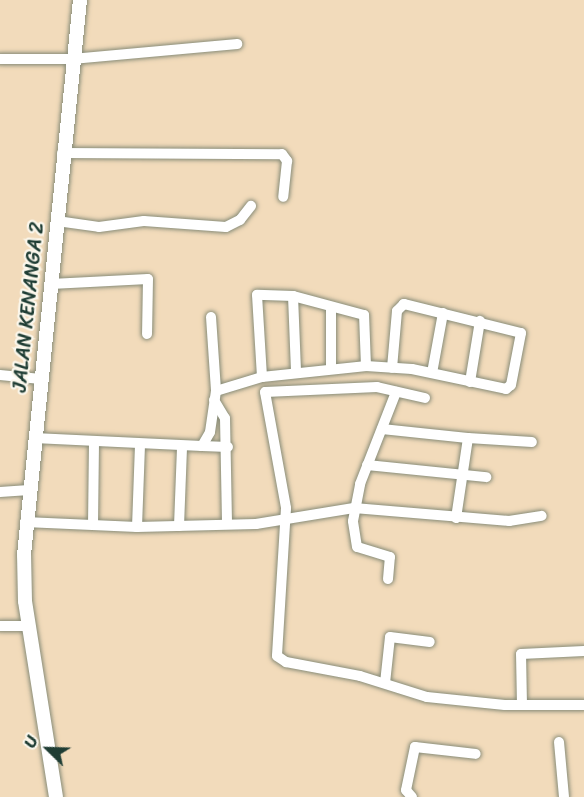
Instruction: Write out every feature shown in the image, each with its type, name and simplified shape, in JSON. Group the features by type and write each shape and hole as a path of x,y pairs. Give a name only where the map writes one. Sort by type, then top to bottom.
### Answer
{"main road":[{"name":"JALAN KENANGA 2","path":"56,797 24,583 29,490 51,284 62,153 80,0"}],"street":[{"path":"0,59 72,59 237,45"},
{"path":"62,153 282,154 287,161 283,198"},
{"path":"57,221 99,227 178,221 226,227 240,220 251,206"},
{"path":"51,284 148,279 147,334"},
{"path":"262,377 255,296 293,296 364,315 366,366"},
{"path":"293,296 296,372"},
{"path":"215,395 262,377 366,366 432,373 509,388 520,336 518,330 443,313 399,306 392,368"},
{"path":"331,307 331,369"},
{"path":"432,373 443,313"},
{"path":"202,446 210,432 215,395 211,317"},
{"path":"471,382 480,321"},
{"path":"0,375 40,379"},
{"path":"425,398 377,387 265,392 285,519 277,656 286,662 385,683 427,697 522,705 584,705"},
{"path":"388,579 387,555 355,545 354,508 367,465 396,392"},
{"path":"215,395 225,418 228,447 227,524"},
{"path":"382,429 532,442"},
{"path":"34,438 182,447 228,447"},
{"path":"456,518 468,438"},
{"path":"93,525 94,442"},
{"path":"137,526 140,445"},
{"path":"178,526 182,447"},
{"path":"367,465 486,477"},
{"path":"0,492 29,490"},
{"path":"26,522 137,526 227,524 285,519 354,508 509,521 542,516"},
{"path":"0,626 29,626"},
{"path":"385,683 390,638 430,642"},
{"path":"522,705 521,654 584,651"},
{"path":"559,742 564,797"},
{"path":"412,797 406,790 415,747 476,754"}]}
